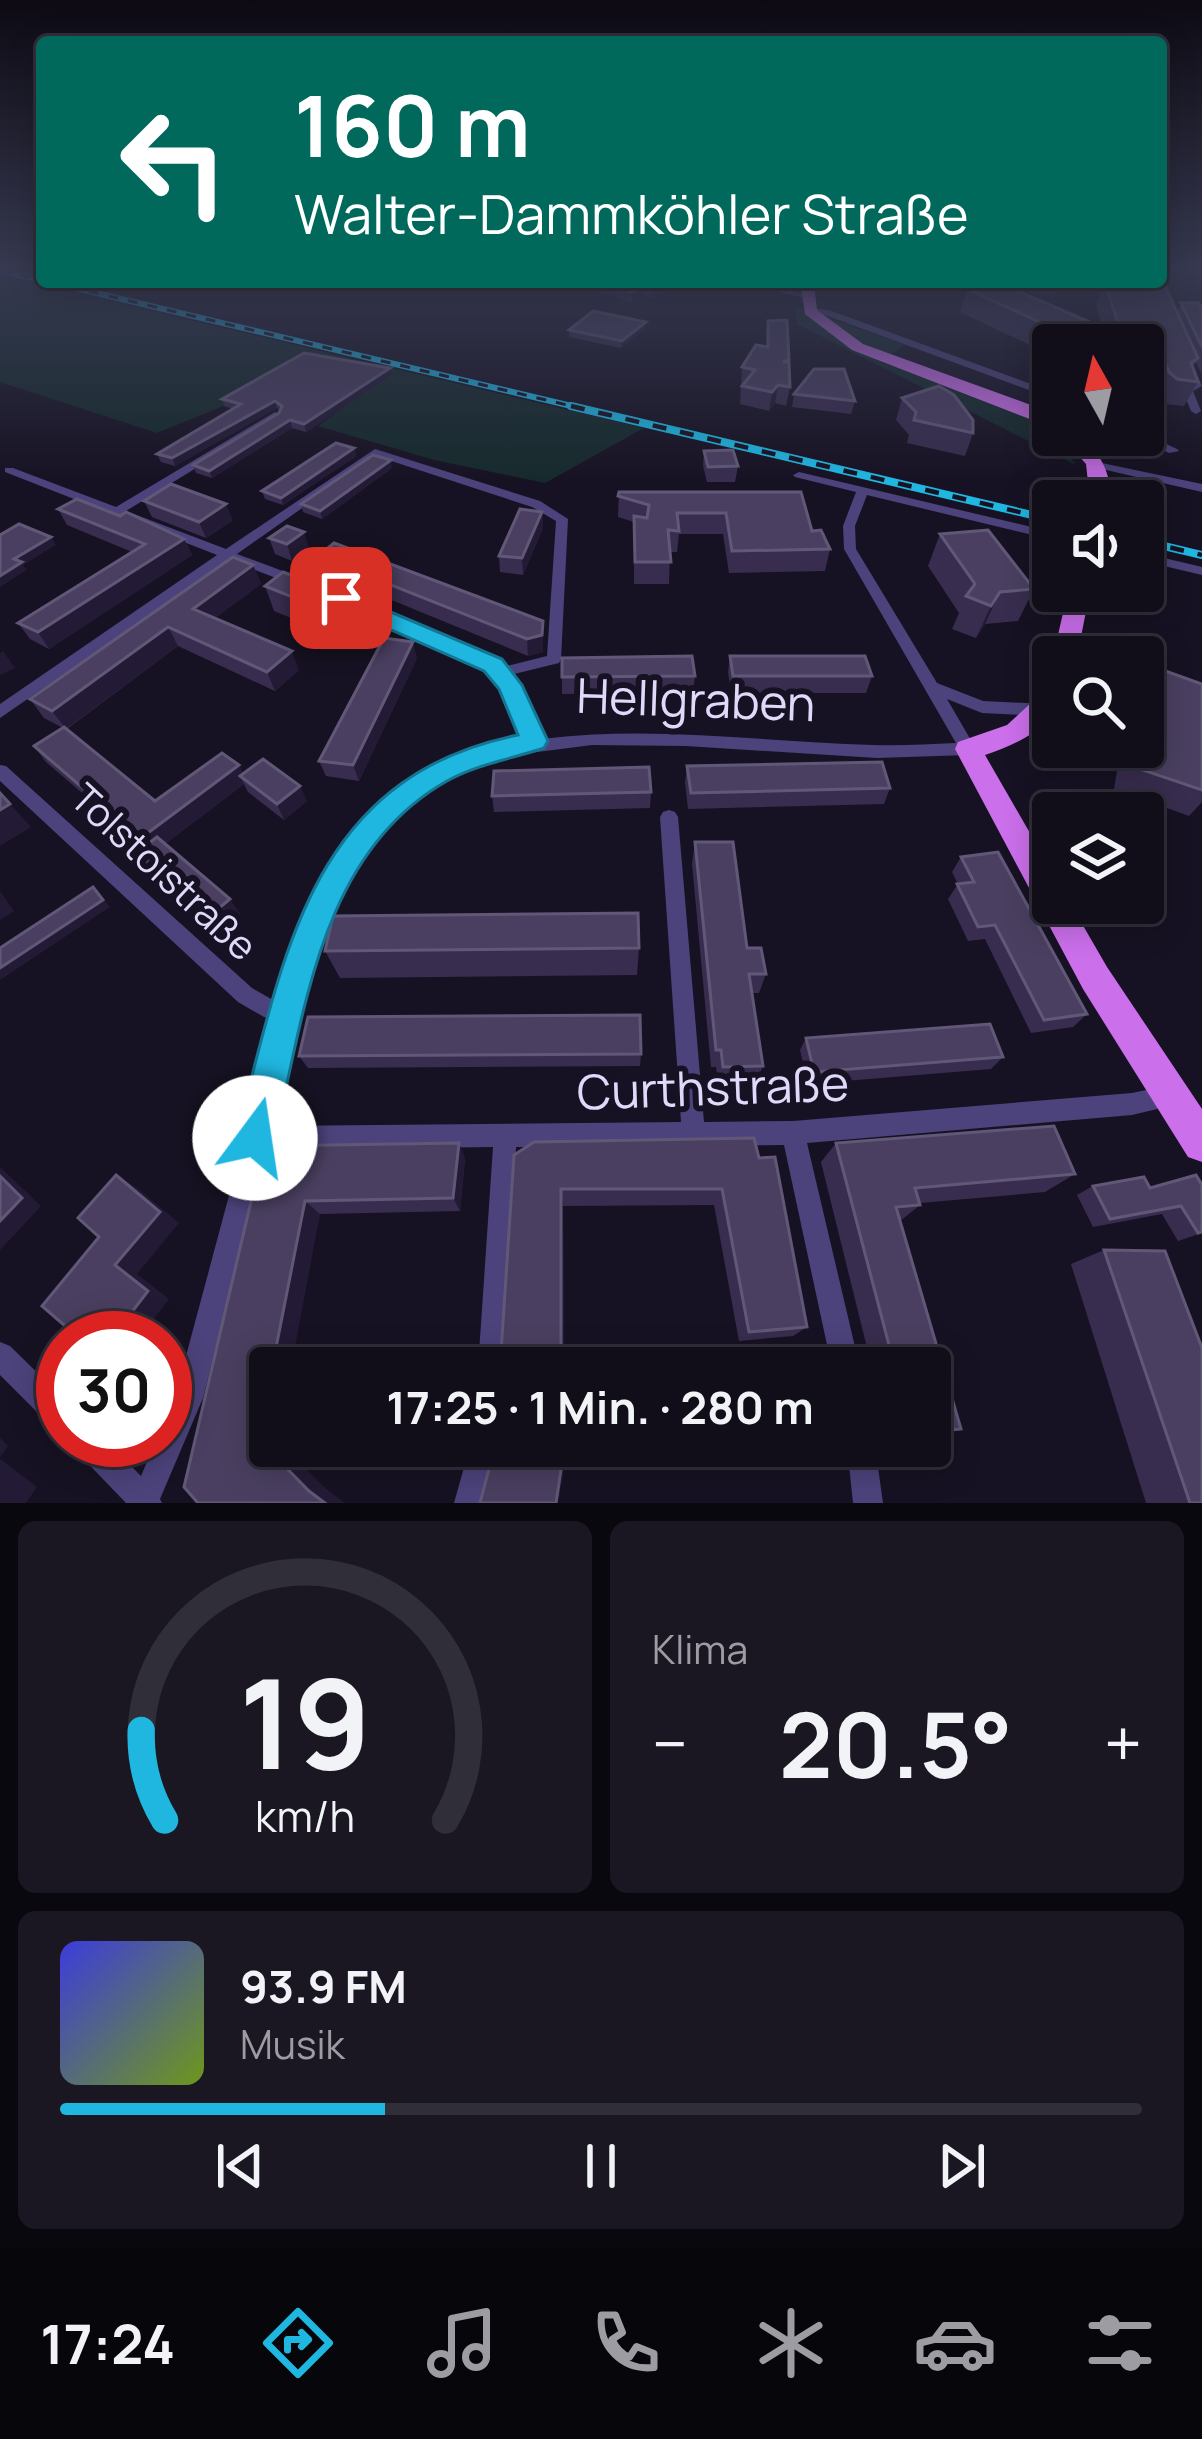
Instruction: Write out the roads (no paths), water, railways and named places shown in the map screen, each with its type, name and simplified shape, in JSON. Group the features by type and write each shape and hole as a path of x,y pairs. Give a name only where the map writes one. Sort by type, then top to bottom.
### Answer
{"main road":[{"path":"847,341 1032,411"},
{"path":"1089,456 1102,480"},
{"path":"1032,718 1016,732 968,749 1095,978 1202,1143"}],"street":[{"path":"904,341 1032,389"},
{"path":"1180,347 1197,386 1187,389 1196,412"},
{"path":"119,510 275,415"},
{"path":"1164,447 1173,451"},
{"path":"0,712 375,452 536,504 562,519 554,659 502,672"},
{"path":"1097,465 1202,488"},
{"path":"9,470 472,652 502,672 535,741"},
{"path":"800,476 1032,531"},
{"path":"863,491 848,526 850,549 968,749"},
{"path":"1164,562 1202,572"},
{"path":"928,685 982,707 1032,704"},
{"name":"Hellgraben","path":"146,1502 189,1398 309,932 351,849 379,819 416,788 458,763 535,741 618,737 891,753 968,749"},
{"name":"Tolstoistraße","path":"0,771 244,995 271,1010 288,1010"},
{"path":"669,817 693,1131"},
{"name":"Curthstraße","path":"255,1138 793,1132 1132,1104 1170,1096"},
{"path":"793,1132 841,1347"},
{"path":"493,1347 505,1136"},
{"path":"0,1356 36,1391"},
{"path":"112,1467 146,1502"},
{"path":"470,1503 479,1467"},
{"path":"864,1467 868,1503"}],"railway":[{"path":"299,341 584,409"},
{"path":"571,406 1032,515"},
{"path":"1164,546 1202,555"}]}
